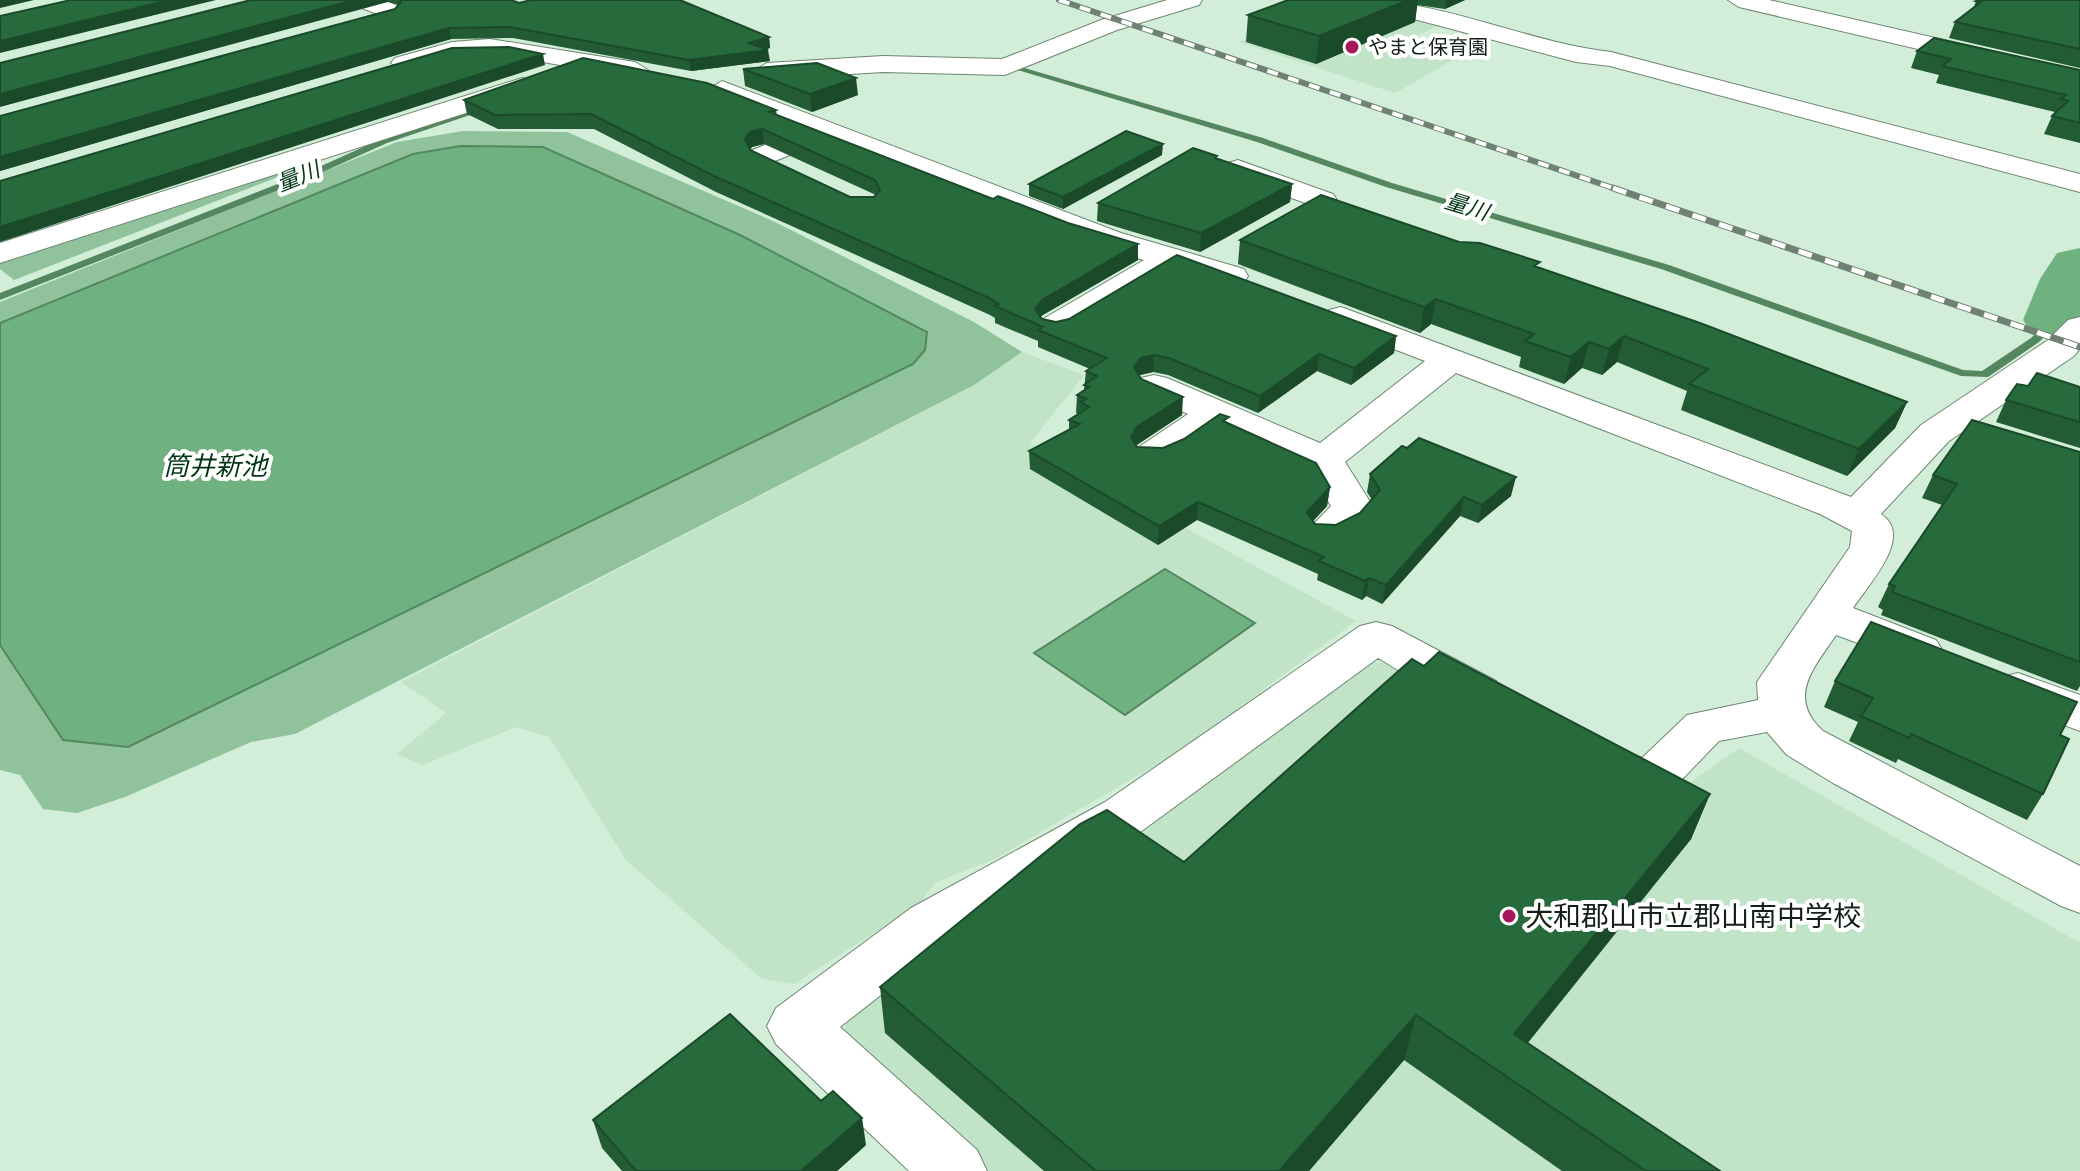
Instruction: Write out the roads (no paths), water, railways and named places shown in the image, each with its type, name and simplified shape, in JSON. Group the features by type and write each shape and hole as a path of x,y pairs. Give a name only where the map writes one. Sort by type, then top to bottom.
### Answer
{"street":[{"path":"362,0 462,38 471,47"},
{"path":"1191,0 1109,25 1014,64 883,64 795,69 698,81 826,131 1079,215 1187,262 1263,287"},
{"path":"1369,0 1576,55 1611,59 2080,183"},
{"path":"1739,0 2080,79"},
{"path":"344,24 389,12"},
{"path":"376,71 471,47 512,48 654,73"},
{"path":"0,253 530,83 583,61"},
{"path":"732,168 826,131"},
{"path":"763,156 801,174"},
{"path":"1217,161 1325,206"},
{"path":"1055,326 1187,262 1241,246"},
{"path":"1306,304 1857,515 1871,525 1874,535 1871,547 1781,682 1782,712 1789,728 1805,743 1840,764 2080,891"},
{"path":"1857,515 1948,422 2061,348 2080,327"},
{"path":"1324,459 1451,359"},
{"path":"1154,386 1324,459 1353,508 1328,531"},
{"path":"1153,455 1216,412"},
{"path":"1948,422 1992,436"},
{"path":"1825,614 2080,714"},
{"path":"954,1171 797,1026 931,924 1124,816 1376,637 1648,783 1704,727 1782,712"}],"water":[{"name":"筒井新池","path":"460,146 543,147 740,235 927,332 925,350 913,364 128,747 63,740 0,645 0,323 413,154"},
{"path":"1165,569 1255,623 1125,715 1034,653"}],"waterway":[{"name":"量川","path":"1007,64 1260,140 1389,185 1665,267 1961,373 1984,375 2035,340 2057,320"},
{"name":"量川","path":"0,297 311,174 384,141 484,109"},
{"name":"量川","path":"2057,320 2080,267"}],"railway":[{"path":"1059,0 1619,190"},
{"path":"1613,188 2080,347"}],"place":[{"name":"やまと保育園","path":"1352,47"},
{"name":"大和郡山市立郡山南中学校","path":"1509,916"}]}
